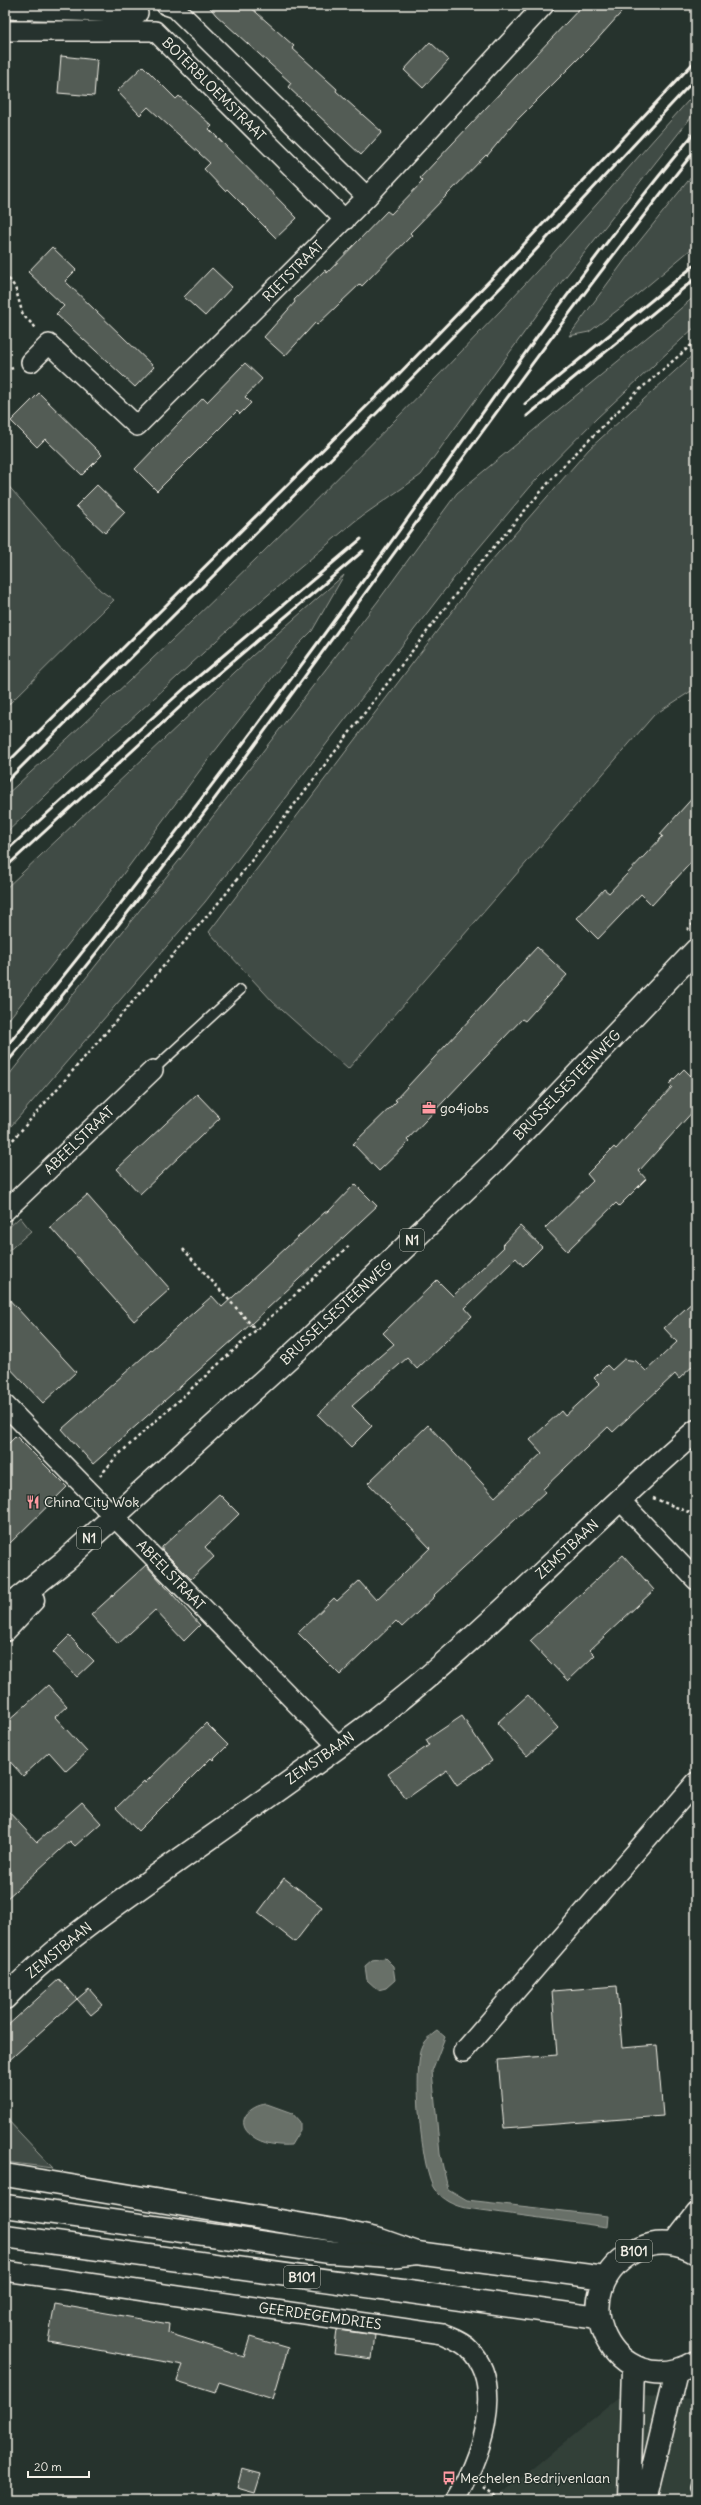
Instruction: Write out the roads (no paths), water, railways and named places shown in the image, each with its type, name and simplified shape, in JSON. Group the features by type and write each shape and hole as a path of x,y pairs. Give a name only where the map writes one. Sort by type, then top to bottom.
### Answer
{"main road":[{"name":"BRUSSELSESTEENWEG","path":"5,1608 65,1560 305,1342 492,1163 690,942"},
{"name":"ZEMSTBAAN","path":"5,1998 30,1972 89,1924 366,1726 458,1653 625,1494 696,1431"},
{"name":"BRUSSELSESTEENWEG","path":"5,1630 38,1595 65,1560"},
{"name":"B101","path":"5,2175 340,2231 380,2240 417,2253 605,2278"},
{"name":"B101","path":"5,2206 330,2252 390,2256 417,2253"},
{"name":"B101","path":"5,2236 598,2318"},
{"name":"B101","path":"633,2368 610,2346 598,2318 597,2306 605,2278 615,2265 631,2252 645,2246 672,2244 688,2248 696,2253"},
{"path":"629,2500 633,2368 658,2374 676,2372 696,2362"},
{"path":"645,2500 676,2372"}],"street":[{"path":"166,5 175,8 368,197"},
{"name":"RIETSTRAAT","path":"31,362 48,344 137,426 368,197 544,5"},
{"path":"5,9 140,16"},
{"name":"BOTERBLOEMSTRAAT","path":"5,31 140,16 345,220"},
{"name":"ABEELSTRAAT","path":"5,1211 153,1070"},
{"name":"ABEELSTRAAT","path":"5,1405 338,1745"},
{"path":"625,1494 696,1580"},
{"path":"463,2052 696,1782"},
{"path":"672,2244 696,2213"},
{"name":"GEERDEGEMDRIES","path":"5,2271 442,2334 469,2348 484,2368 488,2391 486,2420 477,2452 454,2500"}],"lane":[{"path":"153,1070 240,990"},
{"path":"5,1985 30,1972"}],"railway":[{"path":"5,765 394,379 497,273 696,60"},
{"path":"5,783 402,388 506,282 696,78"},
{"path":"5,1048 151,865 245,741 383,553 574,286 654,182 696,131"},
{"path":"5,1065 96,953 184,840 522,377 608,262 696,149"},
{"path":"525,404 696,264"},
{"path":"527,416 696,278"},
{"path":"5,852 186,687 361,539"},
{"path":"5,868 193,695 363,551"}],"place":[{"name":"go4jobs","path":"429,1108"},
{"name":"China City Wok","path":"33,1502"},
{"name":"Mechelen Bedrijvenlaan","path":"449,2478"}]}
